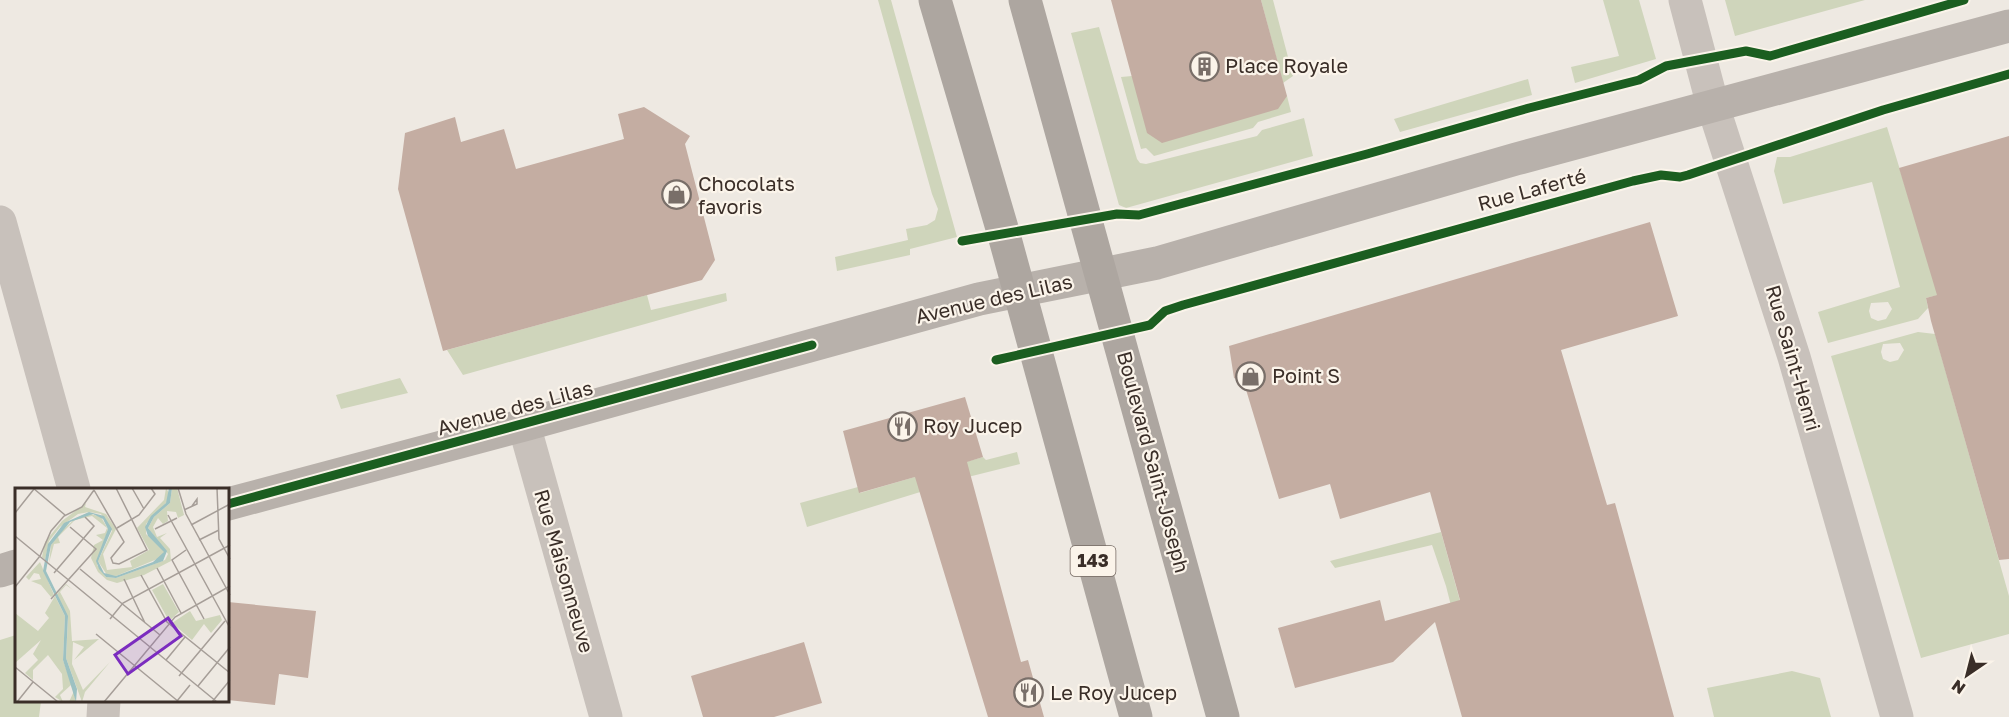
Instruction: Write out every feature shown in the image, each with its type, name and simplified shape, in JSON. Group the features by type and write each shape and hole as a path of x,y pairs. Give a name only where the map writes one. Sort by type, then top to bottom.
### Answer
{"main road":[{"name":"143","path":"935,0 1136,717"},
{"name":"Boulevard Saint-Joseph","path":"1024,0 1223,717"}],"street":[{"name":"Rue Saint-Henri","path":"1684,0 1713,106 1794,357 1897,717"},
{"name":"Rue Laferté","path":"1100,274 1157,263 1516,159 2009,26"},
{"path":"0,222 74,488"},
{"name":"Avenue des Lilas","path":"230,503 1018,290 1100,274"},
{"name":"Rue Maisonneuve","path":"524,425 606,717"},
{"path":"0,571 15,566"},
{"path":"102,717 104,702"}],"green space":[{"path":"878,0 891,0 957,237 910,249 910,255 837,271 835,257 908,240 906,229 927,225 935,220 938,209"},
{"path":"1261,0 1273,0 1293,76 1283,83"},
{"path":"1603,0 1639,0 1656,59 1575,83 1571,67 1619,56"},
{"path":"1725,0 1865,0 1735,36"},
{"path":"1099,27 1140,163 1146,164 1257,136 1262,130 1304,118 1313,156 1126,208 1119,205 1071,33"},
{"path":"1132,76 1287,96 1291,112 1258,122 1253,128 1154,156 1146,148 1141,149 1121,77"},
{"path":"1528,79 1532,95 1400,132 1394,119"},
{"path":"1887,127 1938,295 1926,298 1928,308 1918,319 1828,343 1818,312 1900,287 1872,182 1783,204 1774,171 1777,157 1790,157","holes":["1888,302 1892,309 1886,319 1878,321 1871,318 1869,311 1871,303"]},
{"path":"726,293 727,301 463,375 447,350 647,295 651,310"},
{"path":"1918,332 1935,334 2009,596 2009,634 1921,658 1831,356","holes":["1900,343 1904,350 1898,360 1890,362 1883,359 1881,352 1883,344"]},
{"path":"400,378 408,393 341,409 336,395"},
{"path":"1017,452 1020,464 972,476 807,527 800,503 858,487 860,493 983,457 986,460"},
{"path":"1441,532 1460,601 1464,657 1446,586 1432,545 1335,568 1330,561"},
{"path":"15,635 15,702 41,702 39,717 0,717 0,640"},
{"path":"1792,671 1820,678 1831,717 1714,717 1707,688"}],"building":[{"name":"Place Royale","path":"1111,0 1261,0 1287,96 1278,109 1162,143 1147,133"},
{"path":"644,107 690,136 685,144 715,260 702,280 443,351 398,189 405,133 455,117 461,142 504,129 516,169 624,139 618,114"},
{"path":"2009,136 2009,559 1999,560 1931,321 1926,298 1937,295 1899,168"},
{"path":"1650,222 1678,316 1561,350 1607,505 1615,503 1674,717 1462,717 1435,622 1393,662 1295,688 1278,628 1380,600 1385,621 1460,600 1430,492 1340,519 1330,484 1279,499 1244,383 1234,378 1229,346"},
{"path":"965,397 983,457 967,462 1021,662 1028,660 1044,717 988,717 915,477 859,493 843,431"},
{"path":"230,602 316,611 308,678 279,674 275,705 230,700"},
{"path":"804,642 822,703 774,717 703,717 691,676"}],"cycle path":[{"path":"962,241 1117,214 1139,215 1639,80 1666,66 1746,51 1770,56 1964,0"},
{"path":"996,360 1150,325 1165,311 1183,305 1633,181 1661,175 1680,177 1688,175 1883,110 2009,74"},
{"path":"230,503 812,345"}],"place":[{"name":"Place Royale","path":"1204,66"},
{"name":"Chocolats favoris","path":"677,195"},
{"name":"Point S","path":"1251,376"},
{"name":"Roy Jucep","path":"902,426"},
{"name":"Le Roy Jucep","path":"1029,693"}]}
